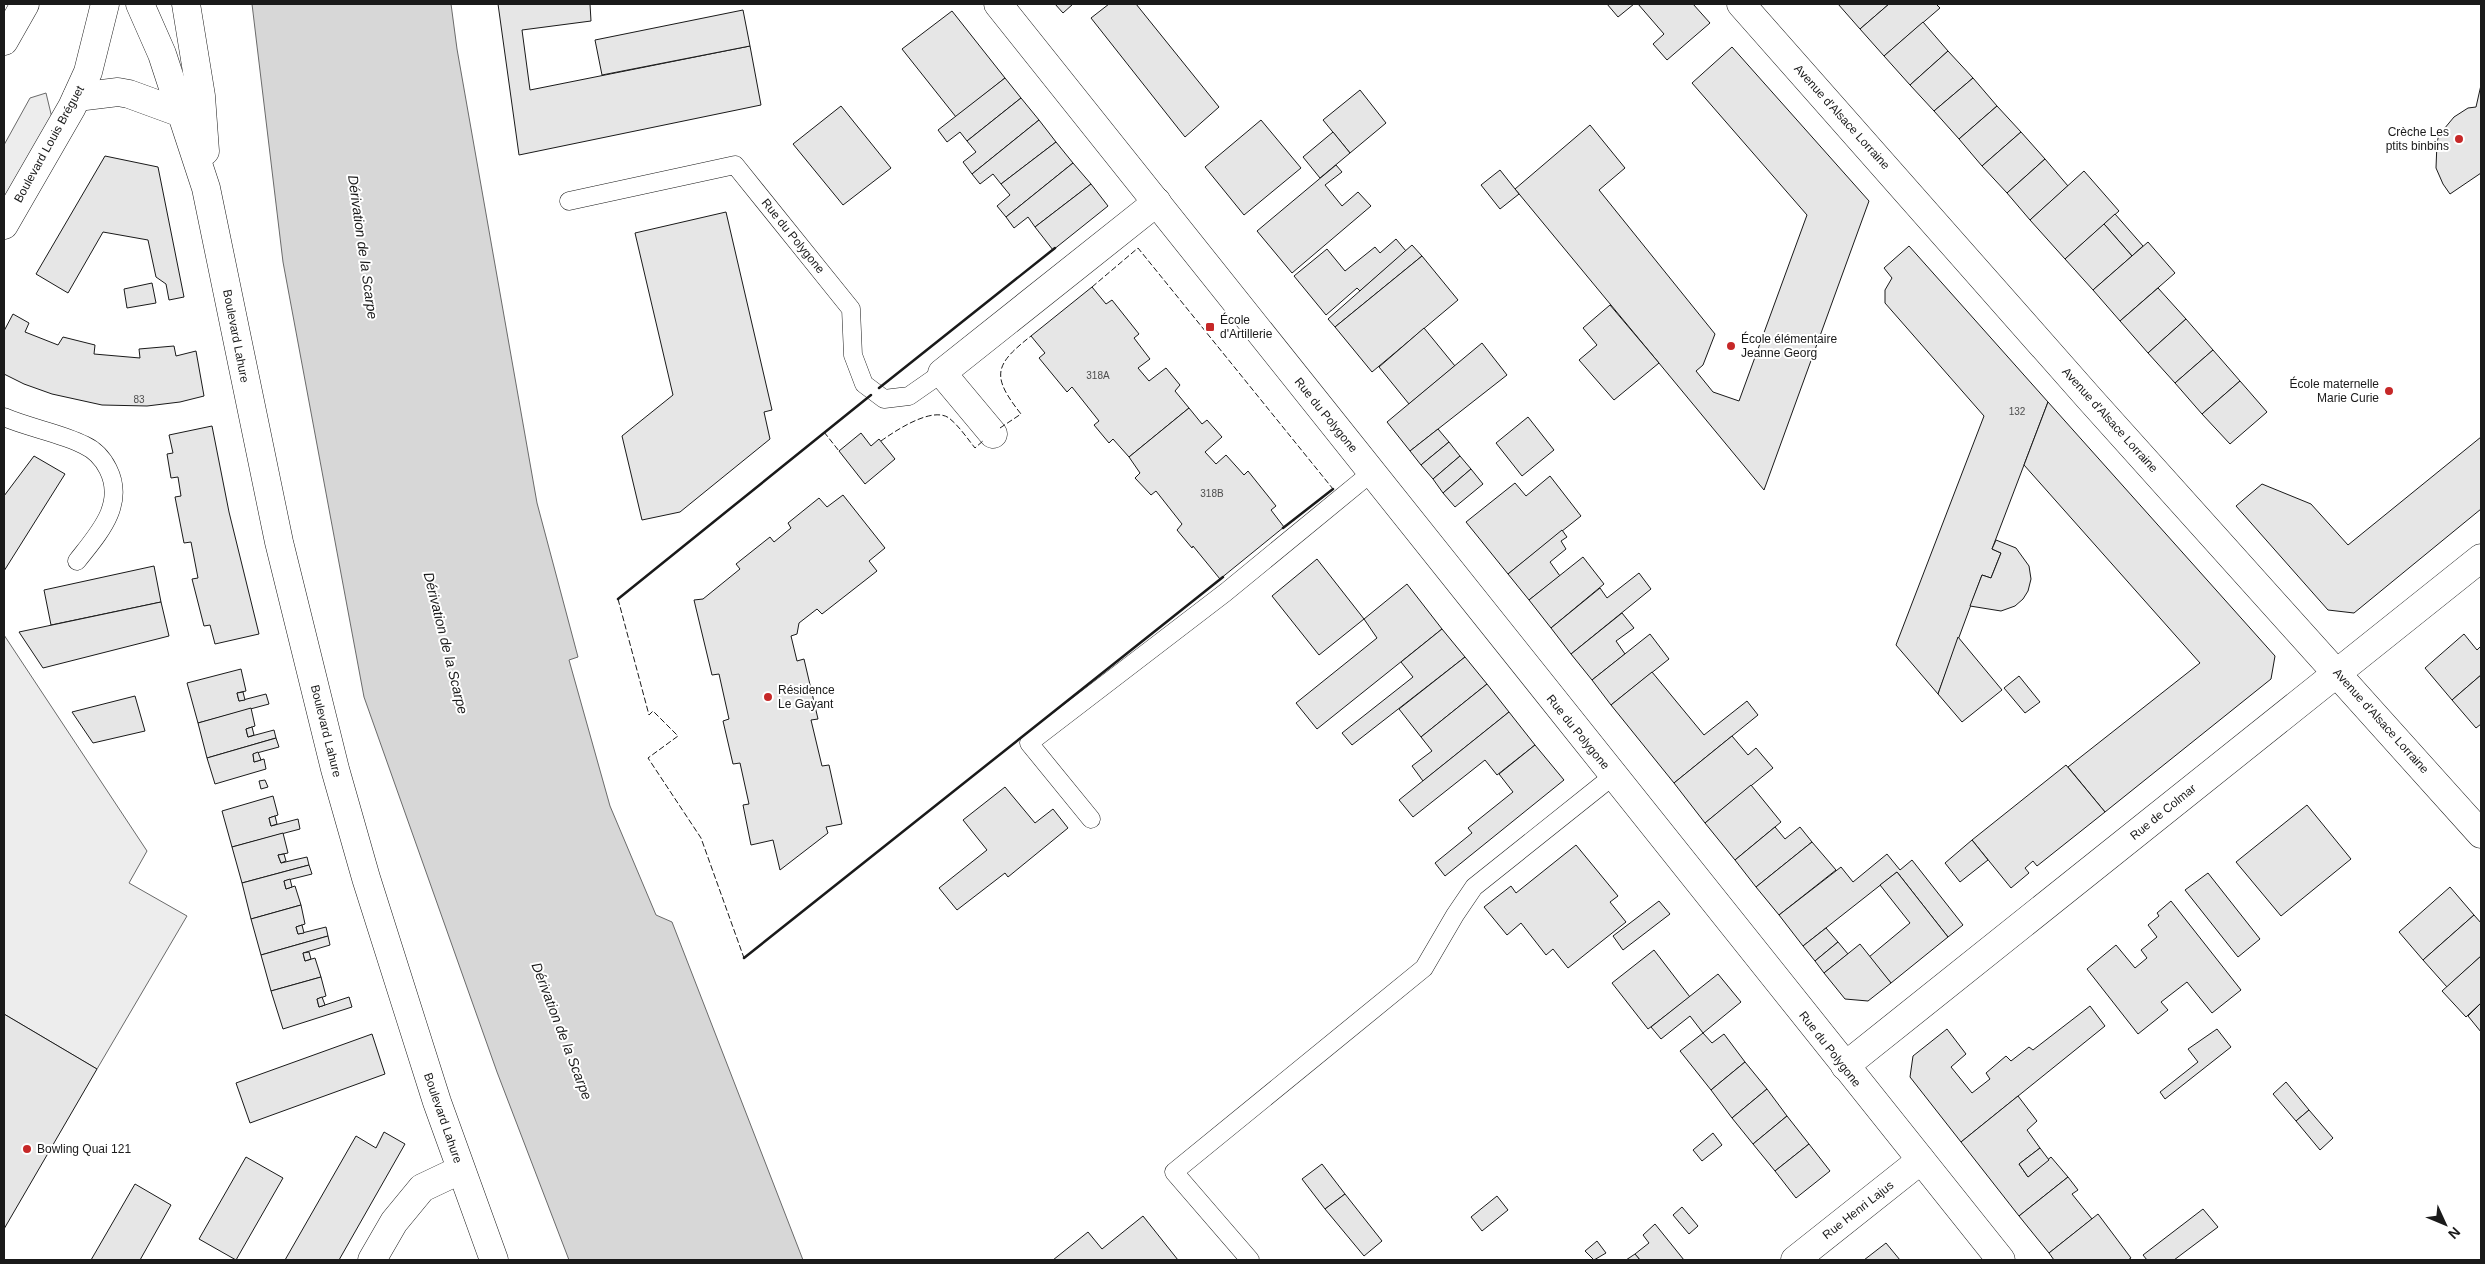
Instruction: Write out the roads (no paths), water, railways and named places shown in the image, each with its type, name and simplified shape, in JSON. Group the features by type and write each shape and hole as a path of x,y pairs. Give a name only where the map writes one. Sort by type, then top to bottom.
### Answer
{"street":[{"path":"4,41 24,4"},
{"name":"Boulevard Louis Bréguet","path":"4,225 77,97 88,72 105,4"},
{"name":"Boulevard Lahure","path":"140,4 162,54 206,188 279,542 335,769 389,955 460,1170 494,1260"},
{"name":"Boulevard Lahure","path":"186,4 201,96 206,188"},
{"name":"Rue du Polygone","path":"998,4 2001,1260"},
{"name":"Avenue d'Alsace Lorraine","path":"1741,4 2089,398 2481,834"},
{"path":"77,97 118,92 129,94 181,113"},
{"name":"Rue du Polygone","path":"942,373 1157,202"},
{"path":"942,373 993,434"},
{"name":"Rue de Colmar","path":"1845,1066 2481,558"},
{"name":"Rue Henri Lajus","path":"1795,1260 1921,1160"},
{"path":"372,1260 394,1222 422,1188 460,1170"}],"lane":[{"name":"Rue du Polygone","path":"569,201 735,166 851,309 853,356 864,384 884,399 909,396 942,373"},
{"path":"4,417 85,445 104,461 115,488 112,506 105,524 77,561"},
{"path":"1091,819 1029,743 1226,592 1371,472"},
{"path":"1250,1260 1174,1172 1424,968 1454,915 1474,888 1613,776"}],"water":[{"name":"Dérivation de la Scarpe","path":"252,4 451,4 457,49 537,503 578,657 569,660 610,806 656,915 672,922 803,1260 569,1260 497,1072 364,697 283,262"}],"place":[{"name":"Crèche Les ptits binbins","path":"2459,139"},
{"name":"École d'Artillerie","path":"1210,327"},
{"name":"École élémentaire Jeanne Georg","path":"1731,346"},
{"name":"École maternelle Marie Curie","path":"2389,391"},
{"name":"Résidence Le Gayant","path":"768,697"},
{"name":"Bowling Quai 121","path":"27,1149"}]}
